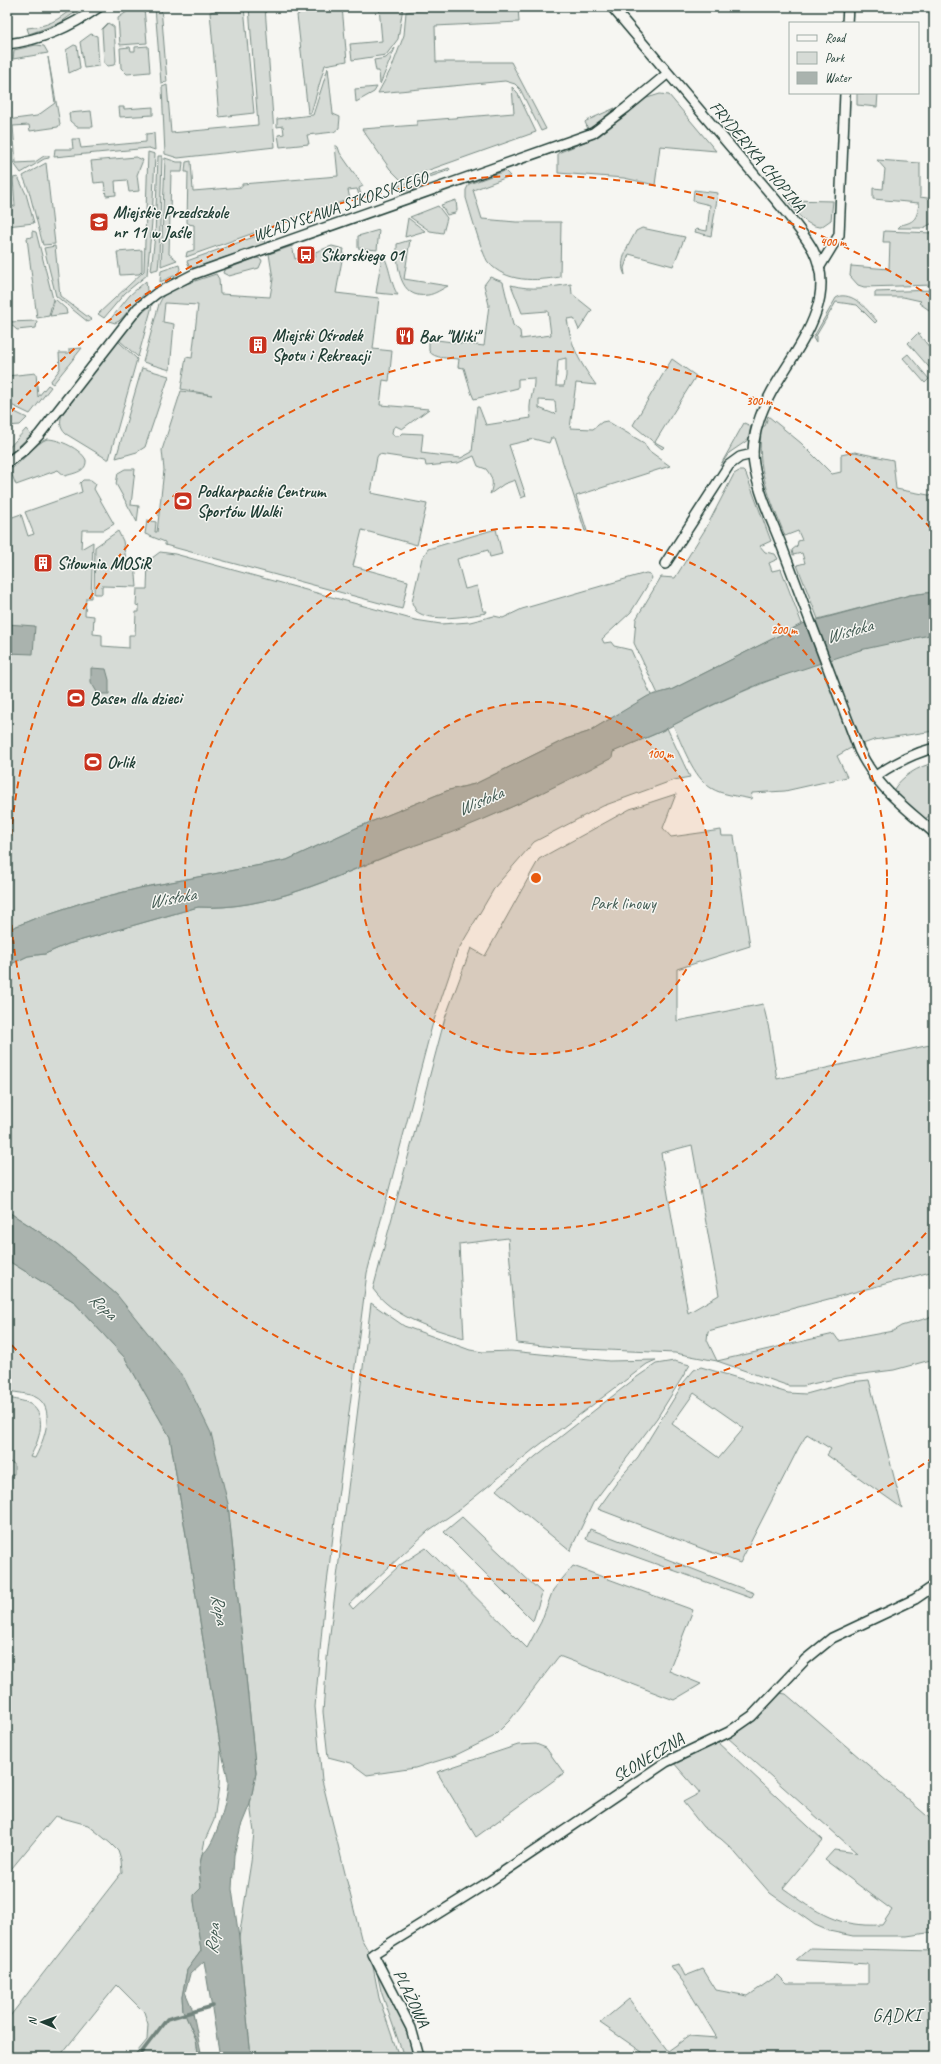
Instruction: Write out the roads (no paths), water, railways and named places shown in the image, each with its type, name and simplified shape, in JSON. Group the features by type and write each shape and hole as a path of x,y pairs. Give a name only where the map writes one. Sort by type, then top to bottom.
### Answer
{"street":[{"path":"7,44 31,40 51,34 99,7"},
{"name":"FRYDERYKA CHOPINA","path":"612,7 667,74 793,221 812,249 819,268 821,293 816,312 761,413 754,441 753,454 758,478 779,538 858,747 874,777"},
{"path":"847,22 848,7"},
{"name":"WŁADYSŁAWA SIKORSKIEGO","path":"7,463 36,439 125,323 138,308 157,293 194,274 593,133 667,74"},
{"path":"819,268 839,235 845,94"},
{"path":"665,564 729,465 740,457 753,454"},
{"path":"934,748 902,759 874,777 887,792 934,833"},
{"name":"SŁONECZNA","path":"373,1954 487,1883 666,1762 729,1732 752,1716 804,1660 832,1638 915,1598 934,1586"},
{"name":"PLAŻOWA","path":"373,1954 411,2028 419,2057"}],"water":[{"name":"Wisłoka","path":"934,592 934,634 860,650 761,683 708,707 662,731 613,752 612,758 539,794 457,831 275,898 250,904 224,907 198,907 68,944 45,954 28,956 7,966 7,930 36,918 84,902 140,888 287,860 356,828 449,790 475,784 566,739 588,732 648,696 671,690 802,624 910,595"},
{"path":"7,624 35,626 33,654 7,653"},
{"path":"91,668 106,669 109,680 109,694 98,694 91,682"},
{"name":"Basen dla dzieci","path":"69,692 84,693 83,704 69,703"},
{"name":"Ropa","path":"7,1211 58,1244 117,1295 184,1378 211,1433 228,1504 256,1773 250,1804 241,1826 234,1855 232,1889 239,1938 251,2057 220,2057 204,1961 190,1974 185,1992 192,2008 202,2057 199,2057 196,2039 183,2010 182,1997 187,1970 201,1951 194,1901 194,1895 201,1888 199,1869 202,1854 207,1850 212,1842 224,1808 228,1780 221,1750 170,1437 125,1358 73,1301 7,1260"}],"waterway":[{"path":"138,2057 167,2019 213,2006"}],"place":[{"name":"Miejskie Przedszkole nr 11 w Jaśle","path":"99,222"},
{"name":"Sikorskiego 01","path":"306,255"},
{"name":"Bar \"Wiki\"","path":"405,336"},
{"name":"Miejski Ośrodek Spotu i Rekreacji","path":"258,345"},
{"name":"Podkarpackie Centrum Sportów Walki","path":"183,501"},
{"name":"Siłownia MOSiR","path":"43,563"},
{"name":"Basen dla dzieci","path":"76,698"},
{"name":"Orlik","path":"93,762"}],"district":[{"name":"GĄDKI","path":"897,2015"}],"park label":[{"name":"Park linowy","path":"623,903"}]}
